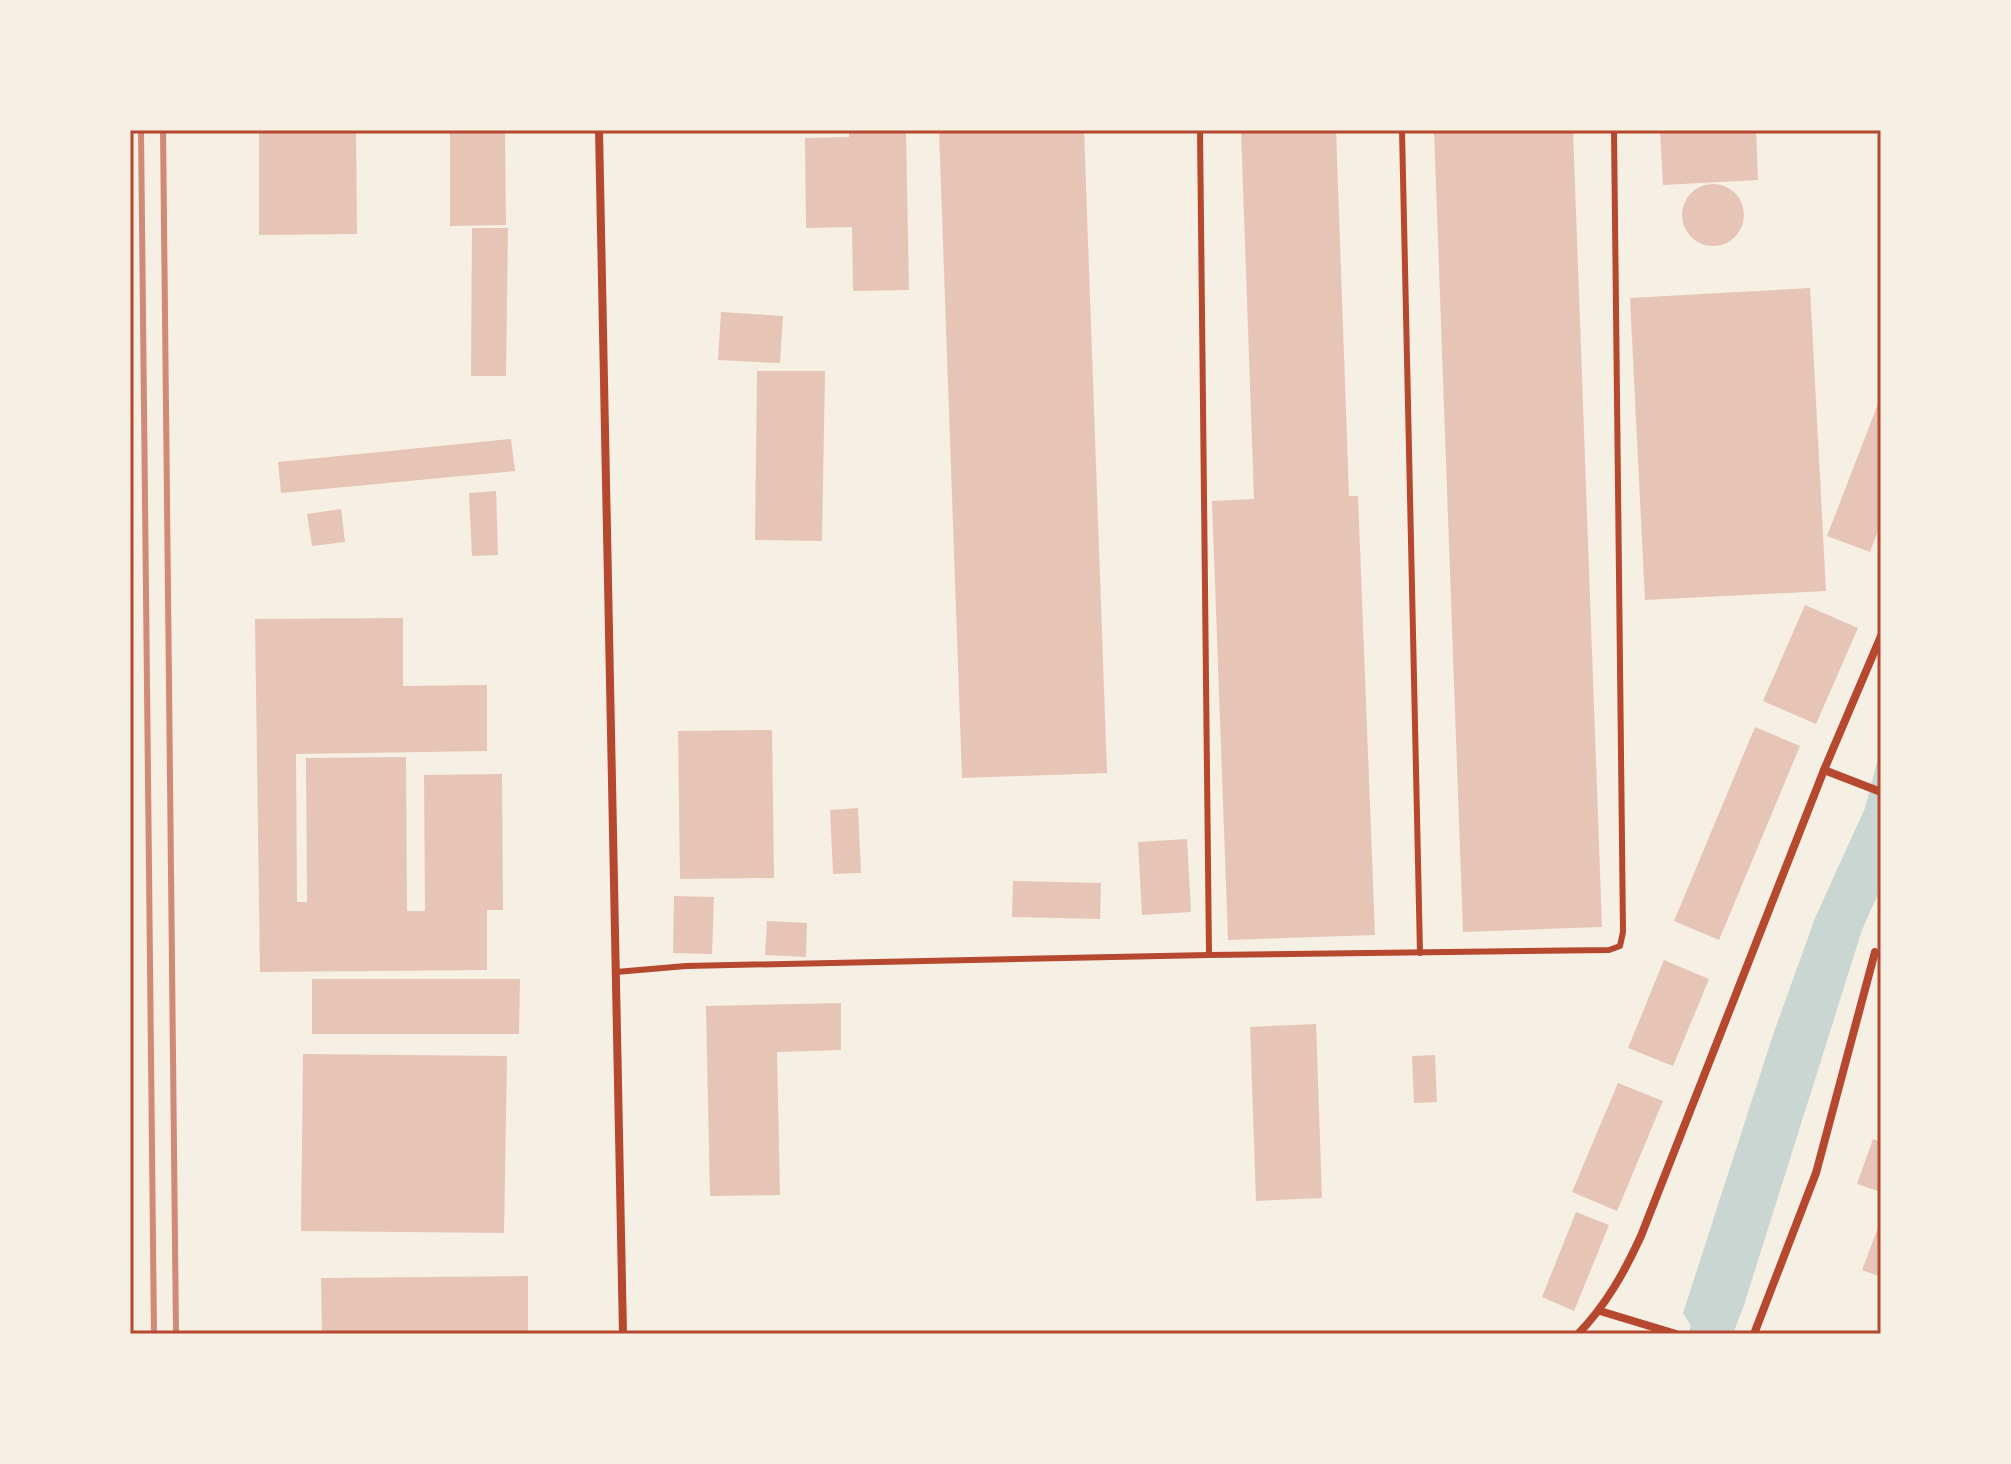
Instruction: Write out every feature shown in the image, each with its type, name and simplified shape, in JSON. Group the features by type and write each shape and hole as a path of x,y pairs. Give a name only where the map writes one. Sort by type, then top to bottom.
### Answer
{"street":[{"path":"599,130 623,1334"},
{"path":"1578,1334 1600,1311 1641,1236 1824,770 1881,636"},
{"path":"1824,770 1881,792"},
{"path":"1754,1334 1816,1173 1875,952"},
{"path":"1600,1311 1672,1333"}],"lane":[{"path":"1200,130 1209,955"},
{"path":"1402,130 1420,953"},
{"path":"616,972 686,966 1609,950 1620,946 1623,932 1614,130"}],"shaded area":[{"path":"1881,747 1881,887 1862,930 1744,1305 1733,1334 1688,1334 1691,1326 1683,1313 1774,1032 1815,918 1865,808"}],"building":[{"path":"259,130 356,130 357,234 259,235"},
{"path":"450,130 505,130 506,225 450,226"},
{"path":"849,130 906,130 909,290 853,291 852,227 806,228 805,138 849,137"},
{"path":"939,130 1084,130 1107,773 962,778"},
{"path":"1241,130 1336,130 1349,496 1358,496 1375,935 1228,940 1212,501 1254,499"},
{"path":"1434,130 1573,130 1602,927 1463,932"},
{"path":"1660,130 1756,130 1758,180 1663,185"},
{"path":"1707,184 1719,184 1735,193 1742,203 1742,227 1735,237 1719,246 1707,246 1687,232 1682,221 1682,209 1696,189"},
{"path":"472,228 508,228 506,376 471,376"},
{"path":"1810,288 1826,591 1645,600 1630,298"},
{"path":"721,312 783,316 780,363 718,360"},
{"path":"757,371 825,371 822,541 755,540"},
{"path":"1881,396 1881,523 1870,552 1827,536"},
{"path":"511,439 515,471 281,493 278,462"},
{"path":"496,491 498,555 472,556 469,493"},
{"path":"341,509 345,542 312,546 307,514"},
{"path":"1805,605 1858,628 1816,724 1763,701"},
{"path":"403,618 403,686 487,685 487,751 296,754 297,902 307,902 306,758 406,757 407,911 425,911 424,775 502,774 503,910 487,910 487,970 260,972 255,619"},
{"path":"1755,727 1800,746 1719,940 1674,921"},
{"path":"772,730 774,878 680,879 678,731"},
{"path":"858,808 861,873 833,874 830,810"},
{"path":"1187,839 1191,912 1142,915 1138,842"},
{"path":"1013,881 1101,883 1100,919 1012,917"},
{"path":"674,896 714,897 712,954 673,953"},
{"path":"767,921 807,923 806,957 765,955"},
{"path":"1664,960 1709,979 1673,1066 1628,1048"},
{"path":"312,979 520,979 519,1034 312,1034"},
{"path":"841,1003 841,1050 777,1052 780,1195 710,1196 706,1006"},
{"path":"1316,1024 1322,1198 1256,1201 1250,1027"},
{"path":"303,1054 507,1056 504,1233 301,1231"},
{"path":"1435,1055 1437,1102 1414,1103 1412,1056"},
{"path":"1618,1083 1663,1101 1617,1211 1572,1192"},
{"path":"1873,1139 1881,1142 1881,1192 1857,1184"},
{"path":"1576,1212 1609,1225 1574,1311 1542,1297"},
{"path":"1881,1220 1881,1277 1862,1270"},
{"path":"528,1276 528,1334 322,1334 321,1278"}],"railway":[{"path":"141,130 154,1334"},
{"path":"163,130 176,1334"}]}
